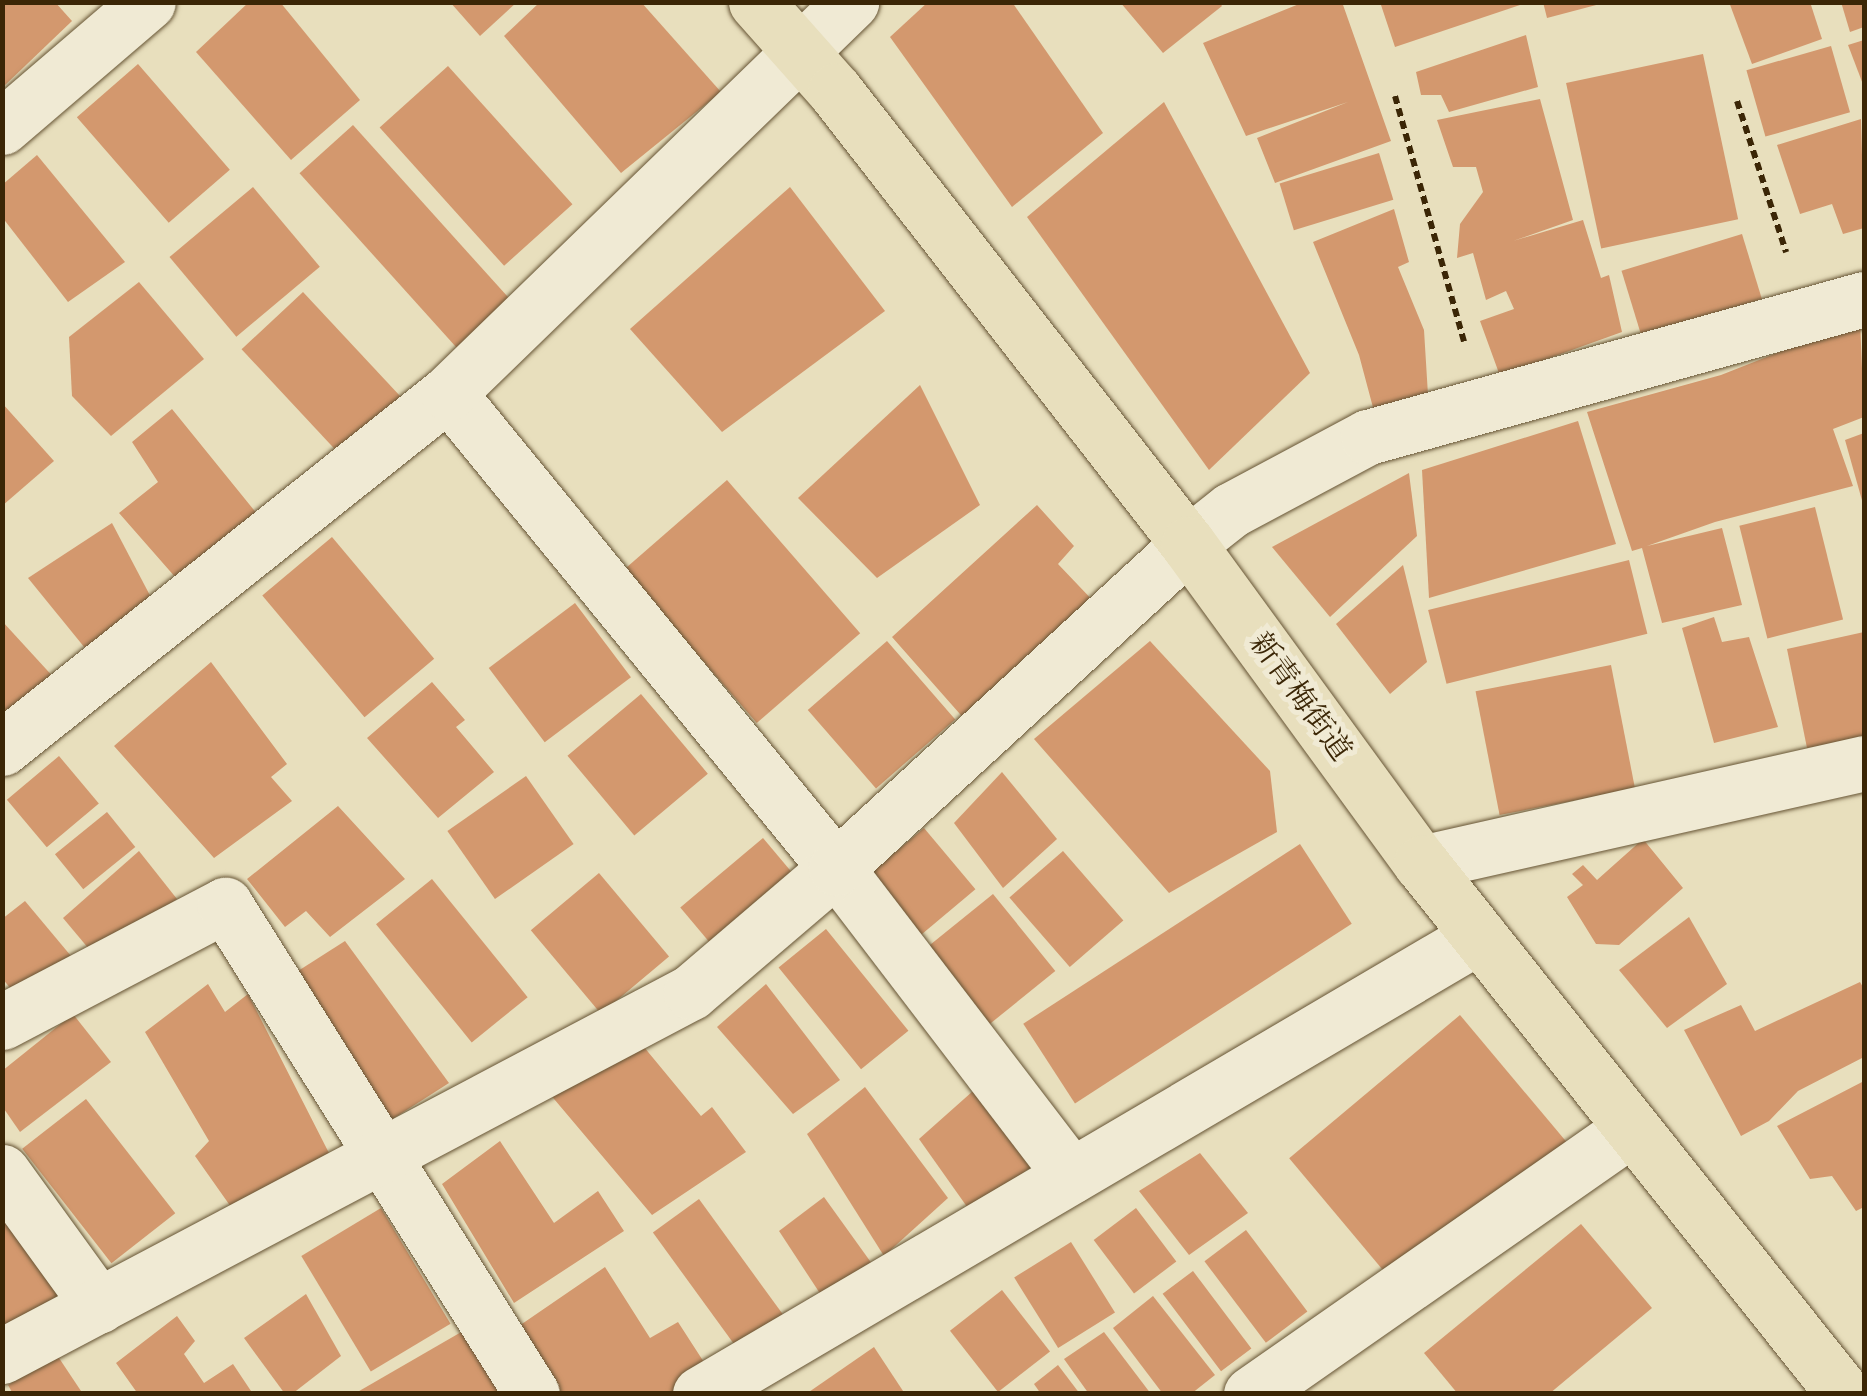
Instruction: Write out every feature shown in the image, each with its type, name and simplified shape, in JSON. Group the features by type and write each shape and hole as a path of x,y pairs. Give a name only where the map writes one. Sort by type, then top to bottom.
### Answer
{"main road":[{"name":"新青梅街道","path":"756,2 835,90 1188,544 1421,863 1844,1394"}],"street":[{"path":"2,748 448,393 797,50 851,2"},
{"path":"2,127 121,10"},
{"path":"2,1356 691,992 836,868 1188,544 1231,510 1368,437 1864,299"},
{"path":"448,393 836,868 1071,1175"},
{"path":"1421,863 1864,763"},
{"path":"2,1022 225,905 532,1394"},
{"path":"700,1394 1479,936"},
{"path":"1251,1394 1630,1130"},
{"path":"2,1172 99,1306"}],"path":[{"path":"1395,96 1482,406"},
{"path":"1738,101 1807,315"}],"building":[{"path":"2,2 55,2 72,21 2,88"},
{"path":"249,2 280,2 360,100 291,160 196,52"},
{"path":"450,2 517,2 480,36"},
{"path":"540,2 641,2 721,92 621,173 504,36"},
{"path":"928,2 1012,2 1103,133 1012,207 890,37"},
{"path":"1120,2 1219,2 1222,6 1163,53"},
{"path":"1304,2 1342,2 1391,141 1275,183 1257,138 1348,102 1246,136 1203,43"},
{"path":"1380,2 1526,2 1526,3 1395,47"},
{"path":"1543,2 1600,2 1600,4 1547,18"},
{"path":"1729,2 1810,2 1822,39 1752,64"},
{"path":"1841,2 1864,2 1864,27 1850,32"},
{"path":"1526,35 1538,87 1449,112 1441,95 1421,95 1416,72"},
{"path":"1864,40 1864,87 1848,45"},
{"path":"1831,46 1850,112 1765,137 1746,70"},
{"path":"1703,54 1738,219 1601,248 1566,83"},
{"path":"138,64 230,170 169,223 77,117"},
{"path":"448,66 572,204 504,266 380,128"},
{"path":"1540,99 1573,220 1513,241 1583,220 1601,278 1609,275 1622,332 1500,376 1480,321 1514,309 1506,291 1486,300 1473,253 1457,258 1460,224 1483,192 1476,167 1453,167 1437,120"},
{"path":"1164,102 1310,373 1209,470 1027,217"},
{"path":"1861,119 1864,228 1843,234 1832,204 1800,214 1777,145"},
{"path":"353,125 512,302 459,350 299,173"},
{"path":"1379,153 1393,200 1294,230 1280,183"},
{"path":"37,155 125,262 68,302 2,217 2,185"},
{"path":"253,187 320,267 236,337 170,257"},
{"path":"790,187 885,311 722,432 630,329"},
{"path":"1394,209 1409,262 1398,267 1424,330 1428,395 1375,415 1359,355 1313,242"},
{"path":"1742,234 1762,299 1641,336 1622,271"},
{"path":"139,282 204,359 111,436 72,396 69,337"},
{"path":"303,292 401,397 339,454 242,349"},
{"path":"1860,320 1864,417 1833,429 1853,486 1715,522 1647,546 1722,528 1742,605 1662,623 1642,548 1632,551 1587,412 1721,375"},
{"path":"920,385 980,505 877,578 798,498"},
{"path":"2,403 54,461 2,506"},
{"path":"172,409 262,520 183,586 119,513 158,482 132,442"},
{"path":"1578,421 1616,544 1429,598 1422,470"},
{"path":"1864,433 1864,504 1863,504 1845,440"},
{"path":"1409,473 1417,536 1330,617 1272,547"},
{"path":"727,480 860,633 757,723 624,570"},
{"path":"1037,505 1074,546 1058,564 1098,606 967,722 892,637"},
{"path":"1815,507 1843,620 1767,638 1739,526"},
{"path":"112,523 155,605 89,653 28,578"},
{"path":"332,537 434,659 364,717 262,595"},
{"path":"1629,560 1647,634 1447,684 1428,610"},
{"path":"1403,565 1427,662 1390,694 1336,624"},
{"path":"575,603 631,677 545,742 489,668"},
{"path":"1714,617 1722,642 1749,637 1778,727 1714,743 1682,628"},
{"path":"2,621 57,681 2,729"},
{"path":"1864,632 1864,738 1807,748 1787,649"},
{"path":"887,641 955,719 876,788 808,710"},
{"path":"1150,641 1270,771 1277,832 1169,893 1034,739"},
{"path":"211,662 287,764 271,777 292,801 214,858 114,746"},
{"path":"1611,665 1635,789 1500,815 1476,691"},
{"path":"432,682 465,720 456,727 494,772 438,818 367,738"},
{"path":"641,694 708,774 634,835 567,756"},
{"path":"59,756 99,803 47,847 7,800"},
{"path":"1002,772 1057,839 1003,888 954,823"},
{"path":"526,776 574,844 495,899 447,831"},
{"path":"338,806 405,879 330,937 306,911 285,927 247,879"},
{"path":"107,812 135,847 83,889 55,854"},
{"path":"924,828 975,889 920,936 869,874"},
{"path":"763,838 795,876 712,946 680,907"},
{"path":"1643,839 1683,888 1619,945 1596,944 1567,897 1583,885 1572,874 1583,865 1597,880"},
{"path":"1300,844 1352,924 1075,1103 1023,1024"},
{"path":"139,851 177,899 94,955 63,918"},
{"path":"1063,851 1123,920 1070,967 1009,898"},
{"path":"599,873 669,956 601,1014 531,930"},
{"path":"432,879 528,997 472,1042 376,924"},
{"path":"993,894 1055,971 988,1025 926,948"},
{"path":"25,901 71,956 15,994 2,978 2,919"},
{"path":"1689,917 1727,984 1667,1028 1619,970"},
{"path":"826,929 908,1031 861,1069 779,967"},
{"path":"345,941 449,1083 388,1122 298,971"},
{"path":"1860,982 1864,989 1864,1057 1798,1091 1769,1121 1741,1136 1684,1030 1741,1005 1755,1031"},
{"path":"208,984 225,1012 248,994 330,1155 231,1207 195,1156 209,1141 145,1032"},
{"path":"766,984 840,1080 793,1114 717,1027"},
{"path":"73,1014 111,1062 20,1132 2,1106 2,1071"},
{"path":"1460,1015 1571,1148 1400,1291 1289,1158"},
{"path":"639,1041 701,1116 712,1107 746,1152 652,1215 549,1093"},
{"path":"1864,1081 1864,1207 1856,1211 1832,1176 1810,1179 1777,1126"},
{"path":"865,1087 948,1198 884,1256 807,1134"},
{"path":"973,1091 1034,1165 970,1211 919,1139"},
{"path":"86,1099 175,1213 111,1263 22,1149"},
{"path":"500,1141 554,1223 598,1191 624,1231 514,1303 442,1184"},
{"path":"1200,1153 1248,1213 1189,1255 1139,1191"},
{"path":"824,1197 875,1268 821,1295 779,1231"},
{"path":"699,1199 785,1317 739,1351 653,1233"},
{"path":"381,1208 451,1324 371,1372 301,1256"},
{"path":"1136,1208 1176,1262 1134,1293 1094,1240"},
{"path":"2,1210 63,1293 9,1330 2,1323"},
{"path":"1581,1224 1652,1308 1549,1394 1458,1394 1424,1353"},
{"path":"1246,1230 1307,1311 1266,1343 1204,1261"},
{"path":"1071,1242 1115,1312 1058,1348 1014,1278"},
{"path":"605,1267 650,1338 678,1322 709,1370 669,1394 559,1394 516,1328"},
{"path":"1193,1271 1251,1348 1221,1371 1163,1294"},
{"path":"1002,1290 1050,1351 998,1392 950,1331"},
{"path":"306,1294 341,1356 292,1394 285,1394 244,1338"},
{"path":"1153,1296 1215,1375 1191,1394 1163,1394 1113,1328"},
{"path":"177,1316 195,1341 184,1354 204,1383 233,1364 253,1394 138,1394 116,1363"},
{"path":"463,1331 506,1394 354,1394"},
{"path":"1104,1332 1151,1394 1089,1394 1064,1359"},
{"path":"874,1347 905,1394 806,1394"},
{"path":"57,1355 83,1394 13,1394 8,1385"},
{"path":"1058,1365 1080,1394 1041,1394 1034,1384"}]}
